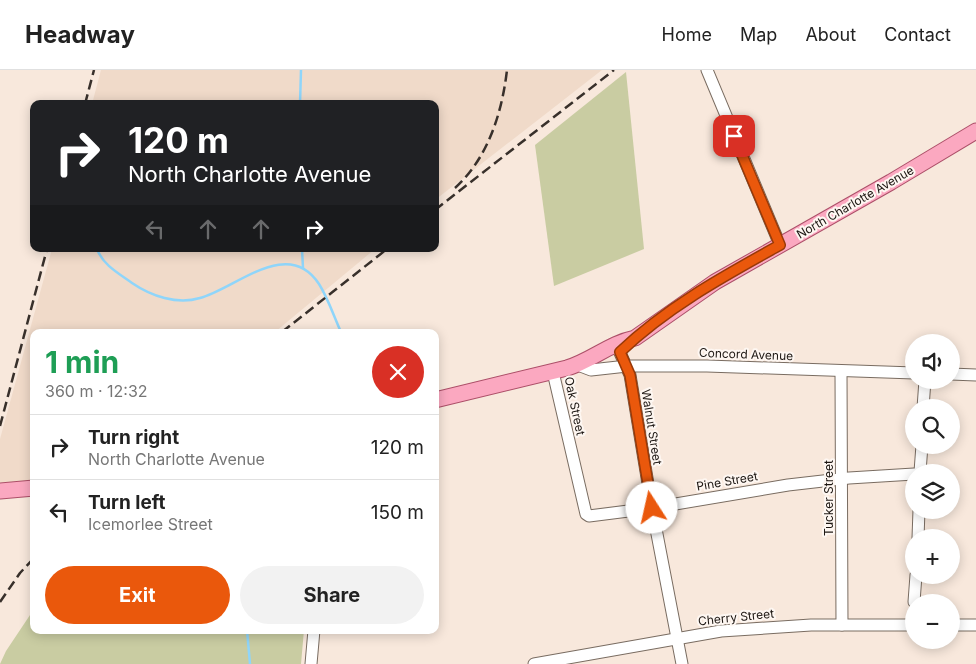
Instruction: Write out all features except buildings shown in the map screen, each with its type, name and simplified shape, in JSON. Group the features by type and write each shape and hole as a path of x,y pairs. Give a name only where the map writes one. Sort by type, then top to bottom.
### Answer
{"main road":[{"name":"North Charlotte Avenue","path":"618,348 692,296 976,131"},
{"path":"439,399 578,365 592,365 618,348"},
{"path":"0,491 30,488"}],"street":[{"path":"707,70 780,245"},
{"name":"Walnut Street","path":"618,348 627,366 676,640 682,664"},
{"name":"Concord Avenue","path":"578,365 591,370 627,366 905,373"},
{"name":"Tucker Street","path":"842,371 842,625"},
{"name":"Oak Street","path":"553,372 569,447"},
{"path":"960,374 976,375"},
{"name":"Pine Street","path":"569,447 586,514 592,517 788,485 905,475"},
{"name":"Cherry Street","path":"534,664 720,631 842,625 905,625"},
{"path":"960,625 976,625"},
{"path":"310,664 314,634"}],"shaded area":[{"path":"101,70 602,70 439,197 439,100 93,100"},
{"path":"51,252 371,252 279,329 30,329"},
{"path":"30,329 30,483 0,484 0,439"}],"green space":[{"path":"626,72 644,249 554,286 535,145"},
{"path":"30,615 30,634 304,634 301,664 0,664 6,651"}],"waterway":[{"path":"300,100 301,70"},
{"path":"98,252 107,264 132,283 147,292 173,300 200,298 261,270 277,265 292,265 306,270 319,284 340,329"},
{"path":"302,252 303,268"},
{"path":"247,634 250,664"}],"railway":[{"path":"86,100 94,70"},
{"path":"455,188 476,163 492,134 505,86 507,70"},
{"path":"439,207 614,70"},
{"path":"0,426 46,252"},
{"path":"286,329 383,252"},
{"path":"0,602 20,573 30,562"}],"route":[{"path":"652,508 636,423 630,375 620,352 634,338 692,296 780,245 734,136"}]}
